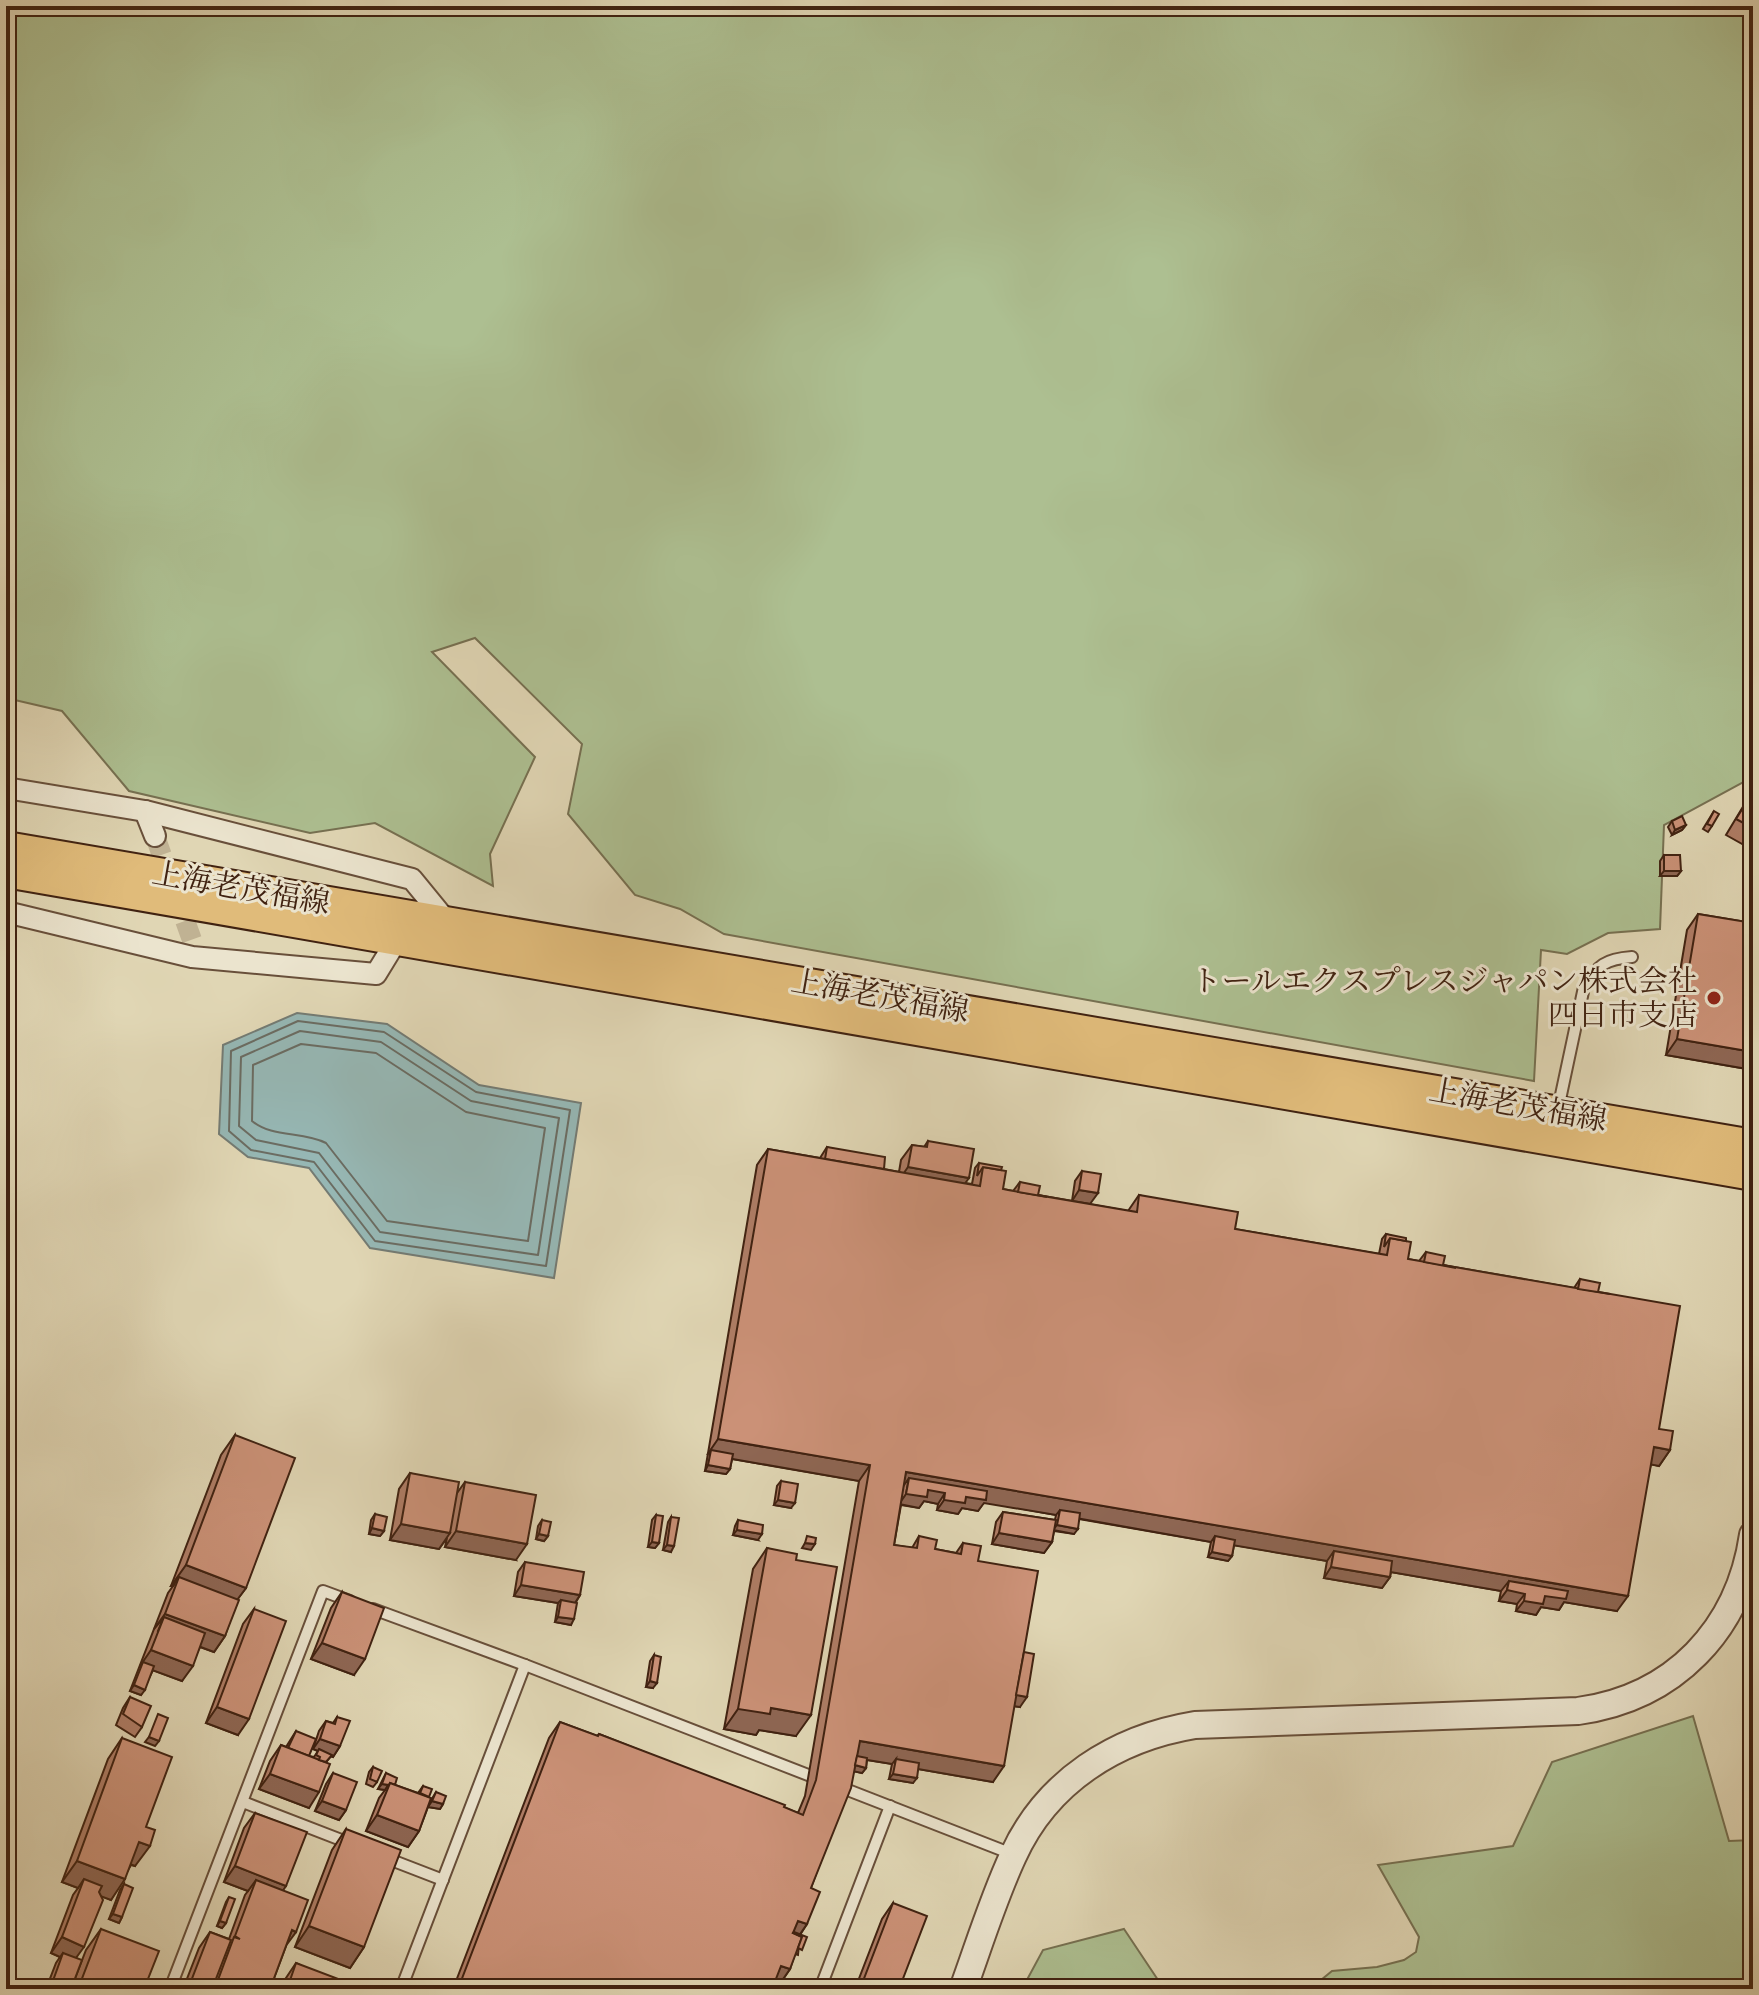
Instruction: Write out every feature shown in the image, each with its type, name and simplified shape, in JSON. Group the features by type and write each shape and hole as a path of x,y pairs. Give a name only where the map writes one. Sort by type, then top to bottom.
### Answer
{"main road":[{"name":"上海老茂福線","path":"6,848 1753,1146"},
{"name":"上海老茂福線","path":"6,871 1745,1176"}],"street":[{"path":"6,788 145,811 412,879 448,923"},
{"path":"145,811 155,836"},
{"path":"6,912 134,945 192,948 376,974 398,938"},
{"path":"963,1989 1013,1855 1044,1808 1085,1768 1130,1742 1164,1730 1195,1725 1601,1708 1639,1695 1686,1664 1718,1628 1741,1588 1749,1565 1753,1535"}],"lane":[{"path":"1558,1111 1584,987 1594,970 1612,958 1632,957"},
{"path":"170,1989 323,1591 525,1665 1013,1855"},
{"path":"401,1989 525,1665"},
{"path":"243,1802 357,1847"},
{"path":"820,1989 890,1806"},
{"path":"372,1852 443,1880"}],"green space":[{"path":"6,6 1753,6 1753,777 1664,825 1660,929 1608,933 1567,954 1541,950 1534,1081 724,934 680,909 635,895 568,814 582,744 475,638 432,652 535,757 490,854 493,886 375,823 310,833 129,791 62,711 6,698"},
{"path":"1693,1716 1729,1841 1753,1840 1753,1989 1310,1989 1332,1971 1377,1967 1404,1960 1416,1952 1419,1937 1378,1865 1513,1846 1552,1762"},
{"path":"1124,1929 1164,1989 1022,1989 1043,1950"}],"water":[{"path":"297,1013 387,1024 479,1085 581,1103 554,1278 370,1248 309,1168 248,1157 219,1134 223,1045"}],"building":[{"path":"1753,792 1753,828 1736,819"},
{"path":"1714,811 1719,814 1712,826 1707,824"},
{"path":"1682,816 1686,825 1675,830 1672,821"},
{"path":"1664,855 1680,855 1681,871 1664,871"},
{"name":"トールエクスプレスジャパン株式会社 四日市支店","path":"1698,914 1753,923 1753,1052 1677,1039"},
{"path":"928,1141 974,1149 969,1178 908,1167 912,1145 927,1147"},
{"path":"827,1147 885,1157 884,1169 825,1159"},
{"path":"768,1149 980,1186 983,1167 1006,1171 1003,1189 1008,1190 1137,1212 1139,1195 1238,1212 1235,1229 1387,1255 1390,1238 1411,1242 1408,1259 1680,1306 1659,1429 1673,1431 1670,1450 1654,1447 1628,1596 906,1472 894,1545 917,1548 919,1536 937,1540 935,1549 961,1554 963,1543 981,1546 978,1561 1038,1571 1004,1766 860,1741 851,1788 811,1888 820,1892 807,1924 798,1921 793,1933 802,1937 790,1969 781,1966 772,1989 458,1989 560,1722 785,1805 803,1815 816,1780 870,1465 718,1439"},
{"path":"979,1163 1002,1167 1001,1170 983,1167 977,1176"},
{"path":"1082,1171 1101,1174 1098,1193 1079,1190"},
{"path":"1020,1182 1040,1186 1038,1195 1047,1197 1018,1192"},
{"path":"1386,1234 1406,1238 1406,1241 1390,1238 1384,1247"},
{"path":"1426,1252 1445,1256 1443,1265 1456,1268 1424,1262"},
{"path":"1580,1279 1600,1283 1598,1292 1610,1294 1578,1289"},
{"path":"235,1435 295,1458 246,1588 186,1565"},
{"path":"711,1450 733,1454 730,1469 708,1465"},
{"path":"410,1473 459,1482 450,1533 401,1524"},
{"path":"909,1478 987,1491 986,1500 966,1497 965,1503 944,1500 945,1493 928,1490 927,1497 906,1494"},
{"path":"781,1481 798,1484 795,1503 778,1500"},
{"path":"465,1482 536,1495 527,1544 456,1531"},
{"path":"1060,1510 1080,1513 1078,1529 1057,1525"},
{"path":"1003,1512 1056,1520 1052,1542 999,1533"},
{"path":"375,1514 387,1517 384,1531 372,1528"},
{"path":"656,1515 663,1516 659,1543 652,1542"},
{"path":"671,1517 679,1518 674,1546 667,1545"},
{"path":"542,1520 551,1522 548,1536 539,1534"},
{"path":"738,1520 763,1525 762,1534 737,1530"},
{"path":"807,1536 816,1538 815,1544 805,1543"},
{"path":"1215,1536 1235,1540 1232,1556 1212,1552"},
{"path":"767,1548 797,1554 796,1560 837,1567 811,1715 771,1708 770,1714 738,1709"},
{"path":"1334,1551 1392,1561 1390,1577 1331,1567"},
{"path":"525,1562 584,1572 580,1595 521,1585"},
{"path":"179,1577 239,1600 225,1636 165,1614"},
{"path":"1509,1581 1568,1591 1566,1599 1545,1596 1543,1604 1524,1601 1525,1594 1507,1590"},
{"path":"342,1592 384,1608 365,1659 322,1643"},
{"path":"561,1600 577,1603 574,1619 558,1617"},
{"path":"254,1609 286,1621 249,1719 217,1707"},
{"path":"164,1617 205,1633 193,1666 151,1650"},
{"path":"1024,1652 1034,1654 1027,1697 1016,1695"},
{"path":"654,1655 661,1657 657,1683 650,1681"},
{"path":"143,1662 154,1666 145,1690 134,1685"},
{"path":"130,1697 151,1706 142,1727 123,1714"},
{"path":"158,1714 168,1718 159,1741 149,1737"},
{"path":"337,1717 350,1721 340,1746 320,1739 326,1721 335,1724"},
{"path":"296,1731 316,1739 309,1756 288,1748"},
{"path":"122,1738 172,1757 146,1827 155,1830 150,1846 139,1842 125,1879 77,1861"},
{"path":"281,1745 330,1764 319,1792 270,1774"},
{"path":"319,1749 332,1755 326,1762 316,1755"},
{"path":"857,1756 867,1758 866,1768 855,1765"},
{"path":"896,1759 919,1763 917,1778 893,1774"},
{"path":"373,1767 382,1771 377,1782 370,1779"},
{"path":"333,1773 357,1782 346,1810 322,1801"},
{"path":"386,1773 397,1778 395,1785 382,1784"},
{"path":"390,1783 431,1798 419,1831 377,1815"},
{"path":"423,1786 432,1789 429,1797 420,1793"},
{"path":"436,1792 446,1796 443,1804 432,1801"},
{"path":"255,1813 307,1832 286,1886 235,1866"},
{"path":"346,1829 401,1850 364,1947 309,1926"},
{"path":"84,1879 102,1886 99,1892 103,1900 84,1947 62,1937"},
{"path":"256,1880 308,1900 296,1932 292,1930 270,1989 215,1988 234,1937 240,1939 235,1936"},
{"path":"124,1884 133,1888 122,1917 113,1914"},
{"path":"229,1897 235,1899 226,1923 220,1921"},
{"path":"893,1903 927,1916 899,1989 860,1989"},
{"path":"101,1929 159,1951 144,1989 78,1989"},
{"path":"210,1932 231,1940 212,1989 188,1989"},
{"path":"794,1932 807,1937 802,1950 798,1948 802,1937"},
{"path":"63,1953 82,1960 71,1989 50,1989"},
{"path":"296,1963 349,1983 347,1989 287,1989"}],"tunnel":[{"path":"155,836 192,940"}],"place":[{"name":"トールエクスプレスジャパン株式会社 四日市支店","path":"1714,998"}]}
